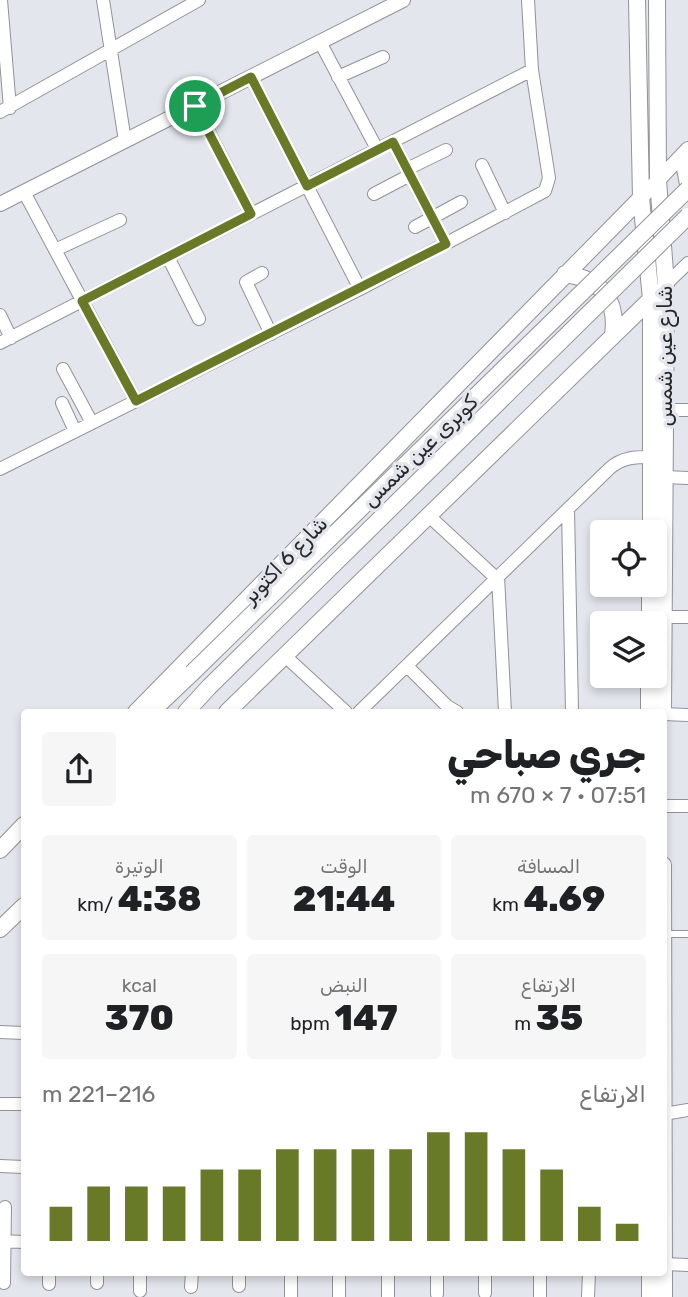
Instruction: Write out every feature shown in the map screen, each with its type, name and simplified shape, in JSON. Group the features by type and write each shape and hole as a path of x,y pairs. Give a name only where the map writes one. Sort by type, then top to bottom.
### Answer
{"main road":[{"name":"شارع عين شمس","path":"637,0 641,198 651,299 651,520"},
{"name":"شارع عين شمس","path":"655,611 665,477 666,410 666,285 658,180 657,0"},
{"name":"كوبرى عين شمس","path":"154,709 688,189"},
{"name":"شارع 6 اكتوبر","path":"139,709 641,198"},
{"name":"كوبرى عين شمس","path":"189,709 688,216"},
{"path":"565,274 587,279 604,292 612,306 615,320 613,335"},
{"path":"230,709 651,299"},
{"path":"649,688 649,709"},
{"name":"شارع عين شمس","path":"661,688 663,709"},
{"path":"0,850 21,828"},
{"path":"0,929 21,909"},
{"path":"650,1276 650,1297"},
{"path":"664,1276 664,1297"}],"street":[{"path":"1,0 5,110 198,0"},
{"path":"103,0 125,141"},
{"path":"0,204 403,0"},
{"path":"1,465 271,334 538,195 549,185 532,70 528,0"},
{"path":"320,42 377,149"},
{"path":"338,77 383,57"},
{"path":"0,315 6,340 532,70"},
{"path":"251,77 360,289"},
{"path":"195,106 251,214"},
{"path":"393,142 446,244"},
{"path":"641,198 688,149"},
{"path":"688,149 684,168 688,189"},
{"path":"374,194 446,150"},
{"path":"482,165 505,213"},
{"path":"24,192 136,401"},
{"path":"415,227 461,202"},
{"path":"55,250 120,220"},
{"path":"168,257 199,319"},
{"path":"651,299 688,263"},
{"path":"262,273 246,282 271,334"},
{"path":"63,369 92,423"},
{"path":"61,403 75,431"},
{"path":"666,410 688,410"},
{"path":"362,709 618,461 630,457 652,457"},
{"path":"665,477 688,478"},
{"path":"568,509 572,709"},
{"path":"429,516 497,577 505,709"},
{"path":"667,618 688,617"},
{"path":"285,656 343,709"},
{"path":"407,666 452,709"},
{"path":"667,713 688,715"},
{"path":"667,806 688,806"},
{"path":"0,1032 21,1033"},
{"path":"0,1104 21,1104"},
{"path":"667,1114 688,1110"},
{"path":"0,1166 21,1167"},
{"path":"4,1283 2,1242 5,1208"},
{"path":"2,1242 21,1242"},
{"path":"667,1264 688,1265"},
{"path":"140,1276 140,1291"},
{"path":"191,1287 192,1276"},
{"path":"239,1276 239,1286"},
{"path":"291,1276 291,1297"},
{"path":"339,1276 339,1297"},
{"path":"388,1276 388,1297"},
{"path":"437,1294 438,1276"},
{"path":"485,1276 485,1293"},
{"path":"540,1276 540,1297"},
{"path":"588,1297 589,1276"}],"lane":[{"path":"667,934 688,934"}],"route":[{"path":"251,77 307,186 393,142 446,244 136,401 82,301 251,214 195,106 251,77"}]}
